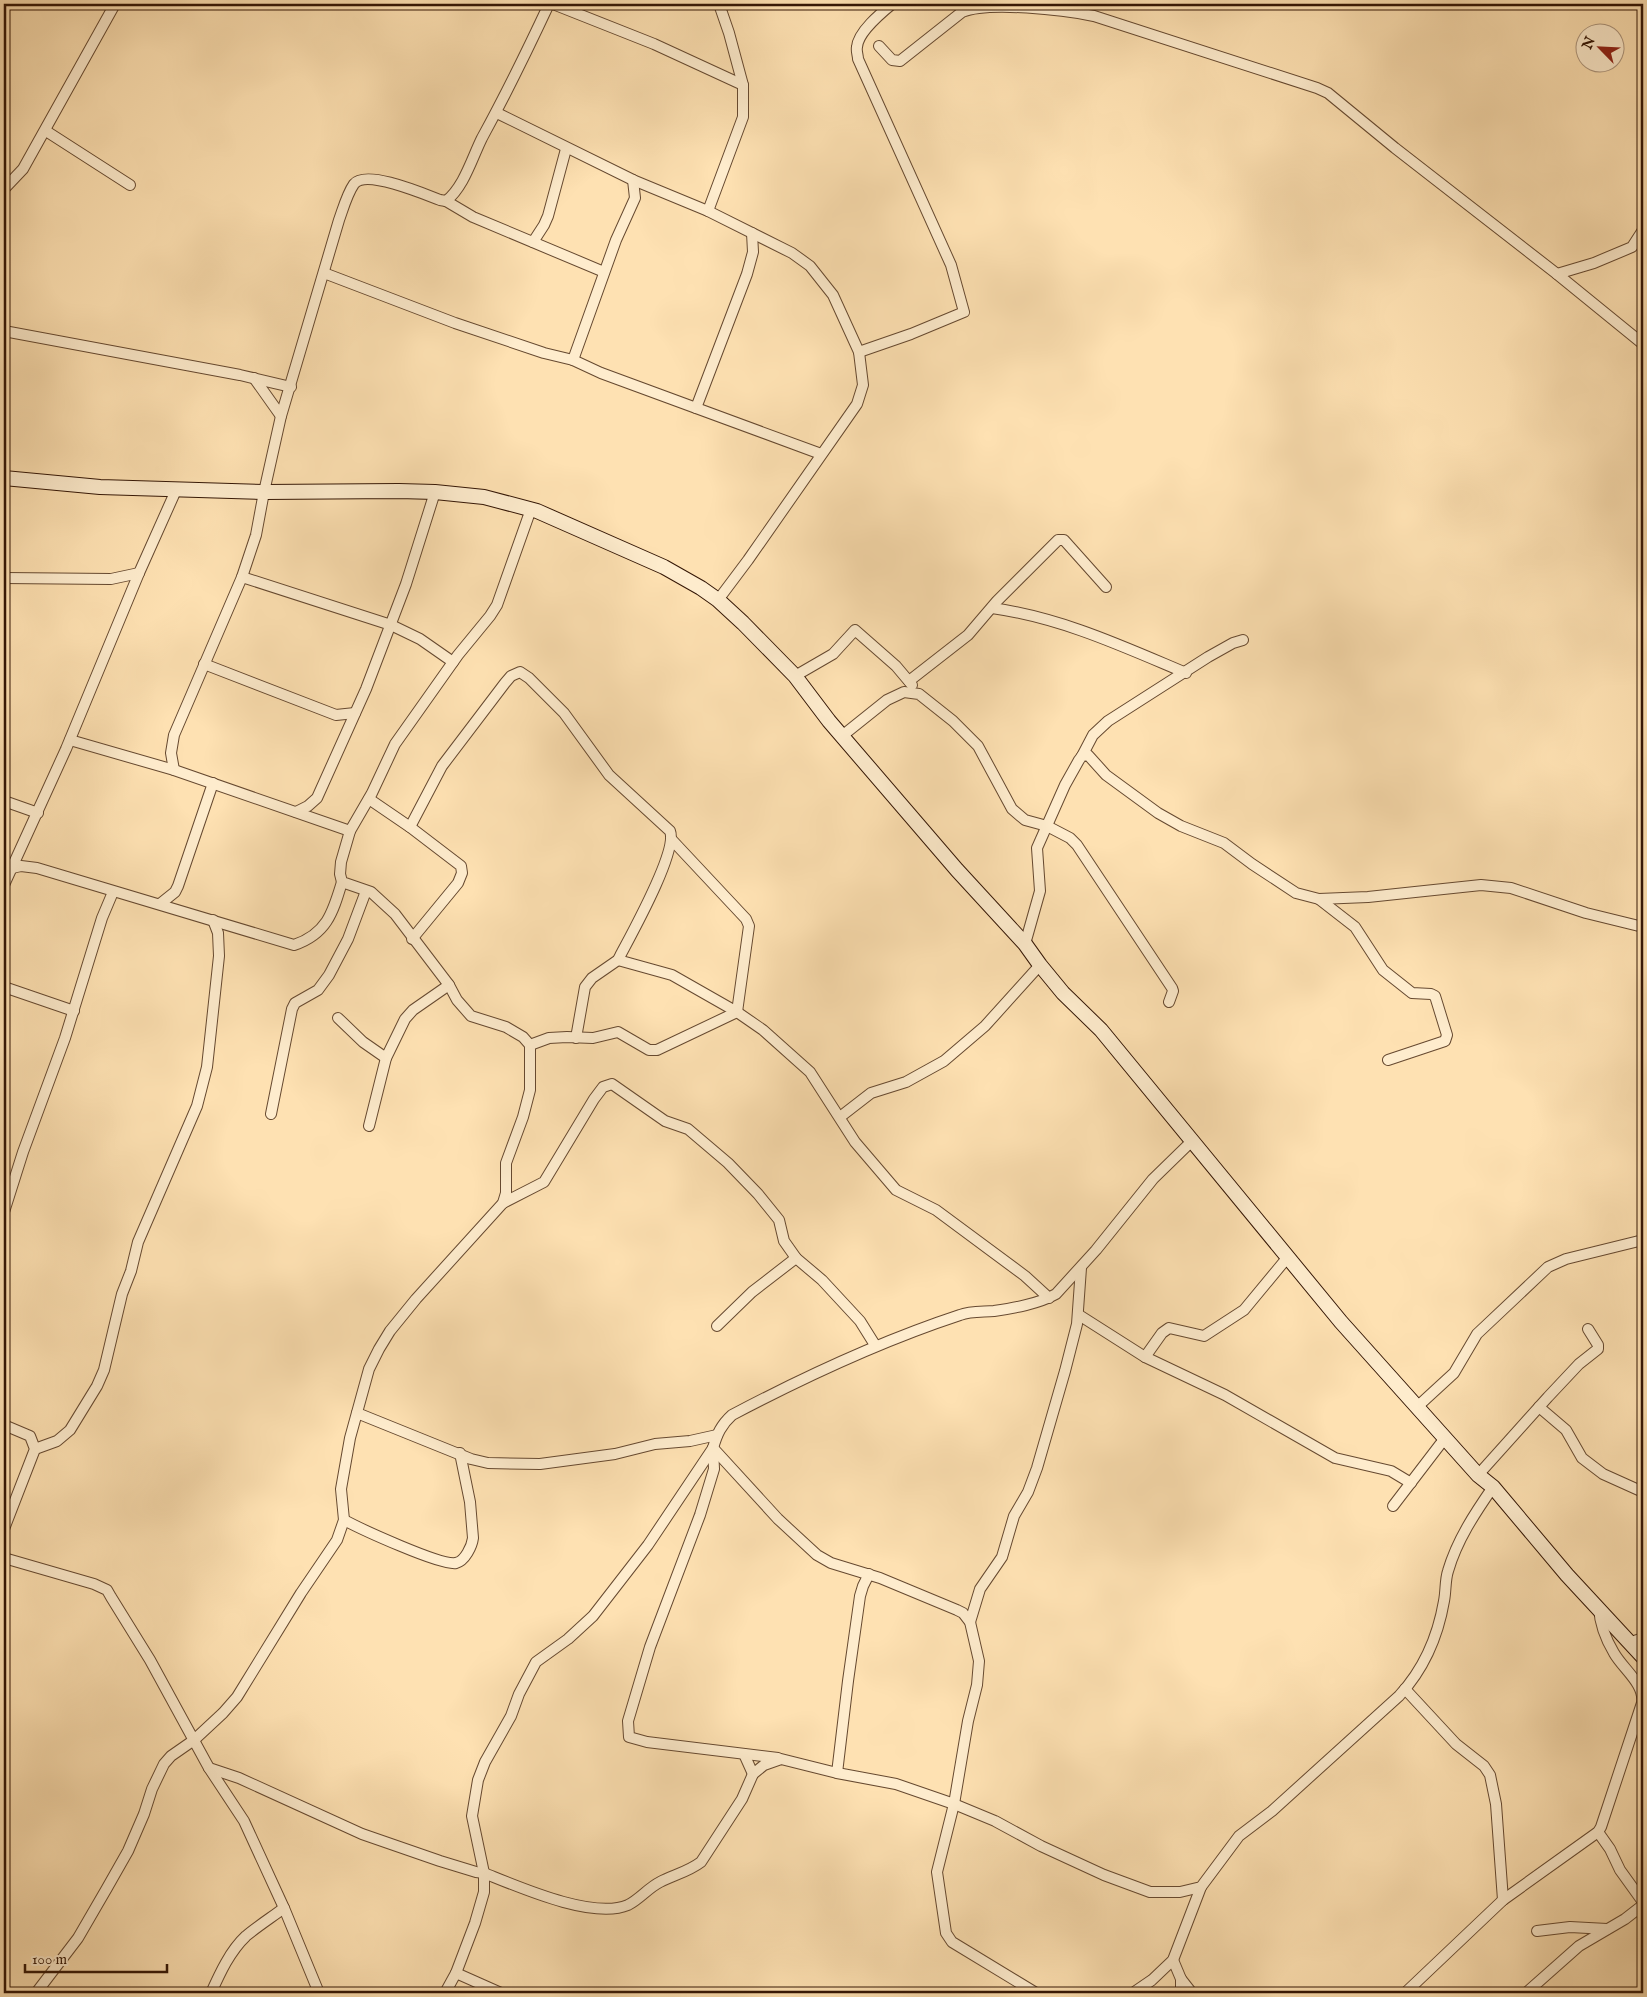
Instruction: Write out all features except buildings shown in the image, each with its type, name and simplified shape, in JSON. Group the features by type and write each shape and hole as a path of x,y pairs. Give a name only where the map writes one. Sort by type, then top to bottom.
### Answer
{"main road":[{"path":"4,478 100,487 264,492 435,492 484,498 531,509 624,548 664,567 718,600 795,676 842,736 957,870 1025,944 1063,993 1101,1030 1340,1322 1478,1475 1493,1487 1567,1575 1643,1657"}],"street":[{"path":"4,189 23,169 46,131 96,34 115,4"},
{"path":"446,201 461,182 497,113 548,4"},
{"path":"553,4 654,44 743,85"},
{"path":"708,211 743,117 743,85 730,33 719,4"},
{"path":"860,352 911,334 964,312 951,265 858,59 857,46 860,37 876,18 892,4"},
{"path":"1086,14 1090,4"},
{"path":"879,46 892,60 900,61 962,12 971,9 1001,7 1086,14 1242,63 1328,93 1643,344"},
{"path":"497,113 566,149 652,189 708,211 792,253 810,266 833,296 860,352 863,385 857,404 718,600"},
{"path":"46,131 130,185"},
{"path":"533,242 548,216 566,149"},
{"path":"174,770 171,753 174,735 242,577 256,535 281,416 339,220 355,183 361,180 372,179 446,201 473,217 604,272"},
{"path":"573,360 616,240 635,198 633,180"},
{"path":"635,198 652,189"},
{"path":"1557,274 1594,264 1632,247 1643,230"},
{"path":"696,408 747,274 753,252 752,233"},
{"path":"324,273 455,323 544,353 573,360 601,374 821,454"},
{"path":"4,331 291,386"},
{"path":"254,378 281,416"},
{"path":"4,885 70,740 139,573 177,488"},
{"path":"296,812 308,806 316,798 355,713 391,625 435,492"},
{"path":"12,868 21,866 37,868 294,945 303,942 328,923 335,908 342,882 340,874 341,862 350,831 368,800 395,744 453,662 497,605 531,509"},
{"path":"909,681 968,635 997,601 1058,540 1064,540 1106,587"},
{"path":"4,578 110,579 139,573"},
{"path":"242,577 391,625 420,638 453,662"},
{"path":"992,608 1015,612 1089,632 1186,673"},
{"path":"795,676 833,654 855,630 896,666 919,694 953,721 978,746 1012,809 1025,820 1047,826 1070,838 1077,845 1172,988 1173,991 1169,1002"},
{"path":"1025,944 1040,891 1037,848 1065,785 1093,735 1108,721 1186,673 1208,657 1233,643 1243,640"},
{"path":"204,664 336,715 355,713"},
{"path":"410,827 433,781 452,750 511,676 520,672 529,678 564,713 609,776 670,831 672,840 746,919 749,926 737,1012"},
{"path":"842,736 893,696 904,692 919,694"},
{"path":"70,740 174,770 350,831"},
{"path":"1082,756 1088,755 1106,775 1158,813 1181,826 1220,840 1296,893 1319,899 1368,897 1481,885 1499,886 1511,888 1586,913 1643,927"},
{"path":"160,904 175,892 213,783"},
{"path":"316,798 318,820"},
{"path":"368,800 410,827 461,866 462,873 454,889 412,939"},
{"path":"4,801 38,813"},
{"path":"576,1038 585,987 592,978 618,960 656,885 672,840"},
{"path":"342,882 371,892 395,914 412,939 449,985 457,1000 471,1016 506,1027 523,1037 530,1045 530,1090 523,1117 506,1163 506,1193 503,1203"},
{"path":"271,1114 292,1009 295,1003 318,990 329,975 348,939 366,890"},
{"path":"4,1212 8,1187 57,1062 102,918 113,892"},
{"path":"175,892 184,911"},
{"path":"1319,899 1355,927 1383,970 1412,993 1435,996 1447,1035 1444,1041 1388,1060"},
{"path":"35,1449 57,1441 70,1430 97,1386 104,1370 122,1294 131,1271 138,1242 197,1106 207,1067 218,956 218,933 213,920"},
{"path":"618,960 667,972 737,1012 763,1030 810,1072 855,1142 896,1190 936,1210 1025,1276 1049,1298"},
{"path":"840,1117 871,1093 906,1082 944,1061 985,1026 1040,965"},
{"path":"369,1126 386,1058 405,1019 413,1010 449,985"},
{"path":"4,987 74,1011"},
{"path":"530,1045 549,1038 593,1038 618,1032 648,1050 657,1050 737,1012"},
{"path":"338,1018 364,1042 386,1058"},
{"path":"36,1993 78,1938 116,1873 128,1851 144,1814 152,1789 164,1764 171,1756 194,1740 223,1714 237,1697 300,1593 337,1540 344,1520 341,1484 350,1438 369,1369 390,1331 416,1299 503,1203 544,1182 603,1087 612,1084 666,1121 688,1129 728,1163 758,1194 779,1220 784,1241 796,1258 822,1280 860,1321 875,1345"},
{"path":"1192,1142 1153,1180 1059,1292 1049,1298 1008,1309 963,1314 875,1345 787,1386 732,1415 721,1426 716,1435 713,1448 715,1464 712,1476 700,1514 650,1647 628,1721 628,1732 629,1736 647,1742 781,1759 837,1773 896,1784 954,1804 995,1821 1041,1846 1104,1875 1150,1892 1180,1892 1200,1887"},
{"path":"1417,1407 1454,1373 1477,1334 1548,1267 1566,1259 1643,1240"},
{"path":"717,1326 752,1292 796,1258"},
{"path":"1145,1356 1165,1330 1169,1328 1204,1336 1244,1310 1287,1258"},
{"path":"970,1622 980,1589 1002,1557 1014,1516 1028,1492 1037,1468 1065,1372 1079,1314 1081,1268"},
{"path":"1079,1314 1094,1326 1145,1356 1225,1395 1335,1458 1391,1471 1411,1483"},
{"path":"1478,1475 1579,1364 1598,1349 1598,1345 1588,1329"},
{"path":"1539,1407 1566,1430 1582,1458 1603,1474 1643,1492"},
{"path":"357,1413 478,1461 488,1463 540,1464 615,1454 647,1445 690,1441 716,1435"},
{"path":"4,1426 30,1436 35,1449 4,1529"},
{"path":"1393,1506 1444,1438"},
{"path":"713,1448 778,1519 817,1556 831,1563 869,1574 964,1613 970,1622 979,1661 978,1676 968,1721 954,1804 938,1872 946,1933 952,1942 1025,1990 1036,1993"},
{"path":"445,1993 456,1974 482,1900 484,1873 472,1822 478,1780 485,1762 511,1716 526,1680 536,1662 572,1635 593,1616 648,1545 713,1448"},
{"path":"344,1520 369,1533 443,1561 456,1563 462,1560 473,1538 470,1502 460,1453"},
{"path":"1133,1993 1152,1980 1172,1960 1200,1887 1238,1836 1272,1811 1414,1680 1424,1663 1444,1601 1447,1573 1452,1560 1471,1518 1493,1487"},
{"path":"4,1558 102,1586 107,1590 150,1660 209,1768 247,1828 284,1908 319,1993"},
{"path":"837,1773 860,1596 869,1574"},
{"path":"1405,1993 1503,1900 1598,1832 1601,1827 1624,1760 1642,1698 1639,1686 1616,1657 1601,1627 1598,1607"},
{"path":"1629,1643 1643,1638"},
{"path":"1405,1689 1456,1744 1484,1766 1490,1776 1496,1804 1503,1900"},
{"path":"744,1754 753,1774"},
{"path":"209,1768 239,1778 362,1834 484,1873 584,1908 610,1909 629,1904 658,1883 693,1869 701,1862 742,1799 753,1774 764,1765 781,1759"},
{"path":"1526,1993 1580,1946 1643,1905 1643,1902 1620,1870 1610,1848 1598,1832"},
{"path":"212,1993 222,1970 238,1945 246,1936 284,1908"},
{"path":"1537,1931 1570,1928 1607,1929"},
{"path":"1172,1960 1181,1979 1192,1993"},
{"path":"456,1974 501,1993"},
{"path":"1181,1979 1181,1993"}]}
